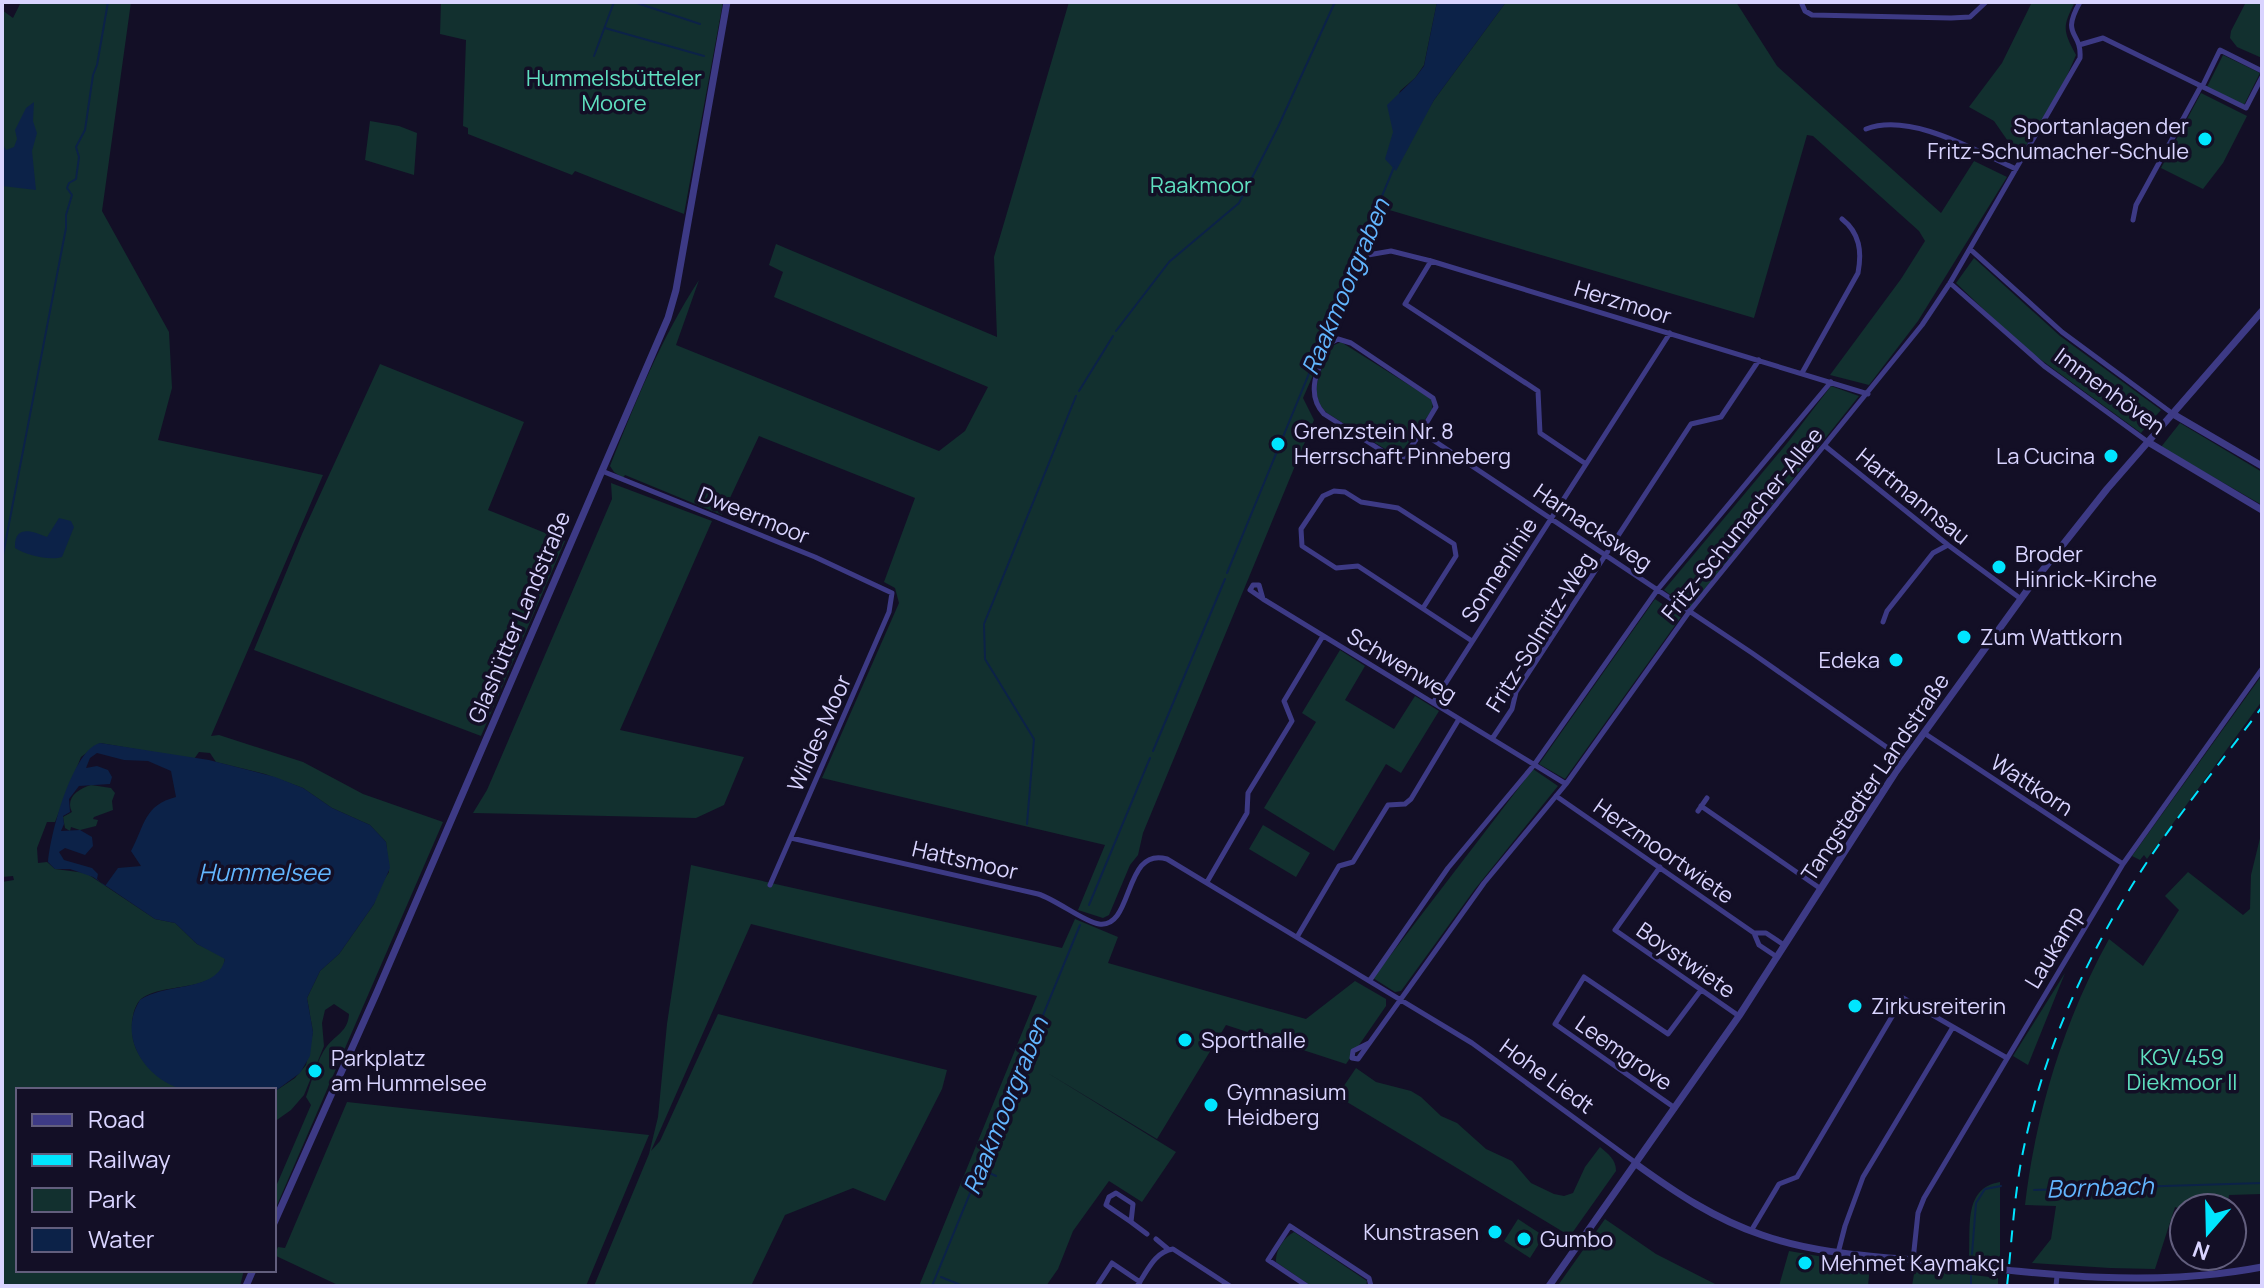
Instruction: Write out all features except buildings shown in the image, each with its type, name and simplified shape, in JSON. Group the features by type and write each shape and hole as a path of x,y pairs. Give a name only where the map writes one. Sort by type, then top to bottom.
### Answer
{"street":[{"name":"Glashütter Landstraße","path":"276,1219 383,979 668,318 676,290 727,2"},
{"path":"1801,2 1805,11 1812,15 1951,18 1970,17 1986,2"},
{"name":"Fritz-Schumacher-Allee","path":"1369,1043 1484,883 1566,784 1689,612 1922,325 1950,283 2080,58 2079,45 2071,33 2071,18 2080,2"},
{"path":"2079,45 2103,38 2202,86 2246,108 2262,74 2220,50 2202,86 2136,205 2133,220"},
{"path":"1866,129 1875,126 1929,130 2016,169"},
{"path":"1802,373 1858,273 1861,257 1857,239 1851,226 1842,219"},
{"name":"Immenhöven","path":"1970,249 2062,332 2173,414 2262,466"},
{"name":"Herzmoor","path":"1368,255 1391,251 1431,261 1868,394"},
{"path":"1431,261 1405,304 1538,391 1540,433 1586,464"},
{"name":"Immenhöven","path":"1950,283 2044,366 2107,415 2262,510"},
{"name":"Tangstedter Landstraße","path":"1549,1286 1739,1016 1905,760 2021,599 2107,489 2262,311"},
{"name":"Sonnenlinie","path":"1433,703 1670,333"},
{"path":"1341,339 1351,343 1433,398 1436,407 1421,432 1403,459 1398,461 1324,414 1316,403 1313,386 1330,343 1341,339"},
{"name":"Fritz-Solmitz-Weg","path":"1492,739 1512,709 1516,692 1691,424 1721,417 1759,360"},
{"name":"Fritz-Schumacher-Allee","path":"1370,980 1448,868 1534,765 1658,589 1831,382"},
{"name":"Harnacksweg","path":"1421,432 1658,589 1905,760"},
{"name":"Hartmannsau","path":"1825,446 2021,599"},
{"name":"Dweermoor","path":"602,471 815,557 892,593"},
{"path":"1423,608 1456,556 1454,544 1398,508 1361,502 1345,492 1334,491 1323,496 1301,529 1302,546 1336,568 1358,566 1472,641"},
{"path":"1883,622 1887,611 1933,553 1948,545"},
{"name":"Wildes Moor","path":"770,885 889,612 892,593"},
{"name":"Schwenweg","path":"1263,599 1566,784"},
{"path":"1207,882 1247,813 1248,793 1292,721 1284,701 1323,636"},
{"name":"Laukamp","path":"1913,1260 1918,1213 1924,1198 2123,864 2262,669"},
{"path":"1297,937 1339,866 1353,862 1388,805 1405,804 1411,799 1459,719"},
{"name":"Wattkorn","path":"1924,733 2123,864"},
{"name":"Herzmoortwiete","path":"1556,796 1754,933 1759,945 1778,958"},
{"path":"1707,798 1700,808 1821,889"},
{"name":"Hattsmoor","path":"791,838 1038,894 1097,924 1110,922 1120,910"},
{"name":"Hohe Liedt","path":"1120,910 1138,871 1147,860 1154,857 1167,859 1481,1050 1681,1196 1716,1216 1792,1244 1838,1253 2057,1276 2186,1282 2262,1267"},
{"name":"Boystwiete","path":"1660,867 1615,930 1739,1016"},
{"name":"Herzmoortwiete","path":"1754,933 1766,933 1785,946"},
{"name":"Leemgrove","path":"1675,1108 1555,1024 1584,977 1668,1034 1701,990"},
{"path":"1751,1231 1779,1184 1797,1177 1903,998 2007,1058"},
{"path":"1838,1253 1863,1177 1953,1027"},
{"path":"1131,1222 1133,1204 1116,1193 1109,1197 1106,1205 1147,1234"},
{"path":"1307,1286 1268,1260 1290,1226 1369,1278 1371,1286"},
{"path":"1156,1239 1230,1286"},
{"path":"1097,1286 1112,1263 1138,1285 1156,1257 1168,1249"},
{"path":"2056,1286 2057,1276"}],"green space":[{"path":"131,2 102,211 169,332 172,388 158,440 323,475 211,736 219,735 303,762 363,794 443,822 276,1207 276,1186 311,1105 306,1097 318,1064 323,1051 344,1028 349,1014 334,1004 325,1010 322,1023 324,1046 304,1095 276,1121 276,1091 295,1078 306,1065 313,1032 307,998 320,971 339,954 374,904 389,872 386,842 370,825 332,808 303,788 265,774 216,762 210,753 199,752 194,759 100,743 81,757 55,822 47,822 37,848 38,863 47,862 55,869 86,873 155,919 175,923 197,944 225,957 222,969 214,977 151,994 141,999 134,1013 132,1035 140,1056 155,1072 182,1088 16,1088 16,1272 244,1272 240,1286 2,1286 2,882 14,880 13,876 2,877 2,10 13,18 20,4"},
{"name":"Hummelsbütteler Moore","path":"441,2 723,2 684,214 575,171 572,175 468,134 468,128 463,126 466,40 440,34"},
{"name":"Raakmoor","path":"1069,2 1437,2 1424,65 1400,91 1391,117 1391,120 1419,125 1506,2 1736,2 1777,66 1941,213 1974,161 2007,177 1918,321 1869,385 1830,375 1925,241 1919,231 1813,136 1807,135 1754,318 1386,209 1303,398 1314,420 1143,833 1138,855 1130,865 1109,915 1103,918 1078,910 1105,845 822,778 899,603 895,588 884,582 915,498 759,436 722,515 625,475 623,478 610,466 661,347 699,280 676,345 939,451 965,431 988,387 774,297 783,272 769,265 776,244 997,337 994,257"},
{"path":"2032,2 2075,2 2066,29 2076,55 2063,85 2019,157 1994,121 1969,107 2002,63"},
{"path":"2246,2 2262,2 2262,58 2237,47 2230,38"},
{"path":"2223,55 2260,73 2244,105 2207,87"},
{"name":"Sportanlagen der Fritz-Schumacher-Schule","path":"2201,93 2247,116 2223,163 2203,189 2161,168"},
{"path":"370,121 417,133 414,175 365,160"},
{"path":"1974,258 2060,336 2161,410 2141,433 2022,346 1956,283"},
{"path":"1341,342 1433,400 1432,410 1398,457 1327,413 1317,397 1318,380 1332,346"},
{"path":"380,364 524,422 488,510 565,541 481,736 254,650 302,534"},
{"path":"1831,386 1859,396 1689,609 1664,590"},
{"path":"2180,423 2262,472 2262,505 2161,447"},
{"path":"611,483 712,521 620,730 744,757 724,805 696,818 473,813 487,790 612,499"},
{"path":"1655,599 1681,617 1565,779 1539,764"},
{"path":"1340,650 1365,666 1345,700 1394,729 1415,696 1439,711 1401,773 1386,764 1334,851 1264,808 1316,722 1302,713"},
{"path":"2262,675 2262,701 2147,859 2144,855 2140,860 2132,856"},
{"path":"1533,769 1558,786 1475,889 1401,991 1395,992 1373,978"},
{"path":"91,785 111,788 115,793 113,810 94,817 98,820 96,826 80,830 71,827 70,831 65,828 63,817 72,812 70,802 77,792"},
{"path":"1263,825 1310,853 1296,877 1249,849"},
{"name":"KGV 459 Diekmoor II","path":"2262,830 2262,1194 2168,1192 2168,1229 2155,1269 2032,1263 2051,1239 2056,1206 2025,1205 2036,1135 2066,1034 2109,939 2143,966 2179,910 2165,896 2188,872 2243,915 2250,909 2251,875"},
{"path":"691,865 1062,948 1075,919 1118,937 1108,963 1306,1019 1355,981 1386,999 1386,1006 1346,1064 1226,1025 1157,1139 1046,1072 1176,1152 1142,1202 1109,1181 1073,1231 1058,1269 1046,1286 919,1286 1037,996 751,924 651,1151 660,1141 718,1014 947,1070 942,1089 885,1201 853,1188 785,1215 751,1286 594,1286 649,1154 658,1117 667,1024"},
{"path":"2065,973 2028,1065 2013,1056"},
{"path":"1356,1068 1376,1082 1411,1091 1421,1097 1486,1149 1512,1161 1531,1183 1554,1194 1564,1196 1573,1193 1585,1167 1600,1147 1613,1160 1616,1171 1570,1236 1337,1096"},
{"path":"347,1102 649,1135 586,1286 340,1286 276,1256 278,1247 285,1248"},
{"path":"2000,1182 2000,1257 1969,1257 1974,1200 1988,1186"},
{"name":"Gumbo","path":"1518,1219 1544,1236 1530,1258 1504,1241"},
{"path":"1605,1219 1656,1254 1719,1286 1559,1284"},
{"path":"1294,1232 1367,1281 1366,1286 1311,1286 1276,1262 1281,1245"},
{"path":"1789,1251 1870,1265 1868,1286 1779,1286"},
{"path":"1915,1268 1998,1278 1998,1286 1912,1286"}],"water":[{"path":"1437,2 1506,2 1434,100 1396,171 1385,159 1393,132 1387,105 1424,66"},
{"path":"34,102 33,121 37,133 32,151 36,190 2,186 2,143 6,150 14,147 17,139 15,130 26,108"},
{"path":"59,518 71,521 74,527 62,557 38,557 15,548 20,533 30,531 47,537"},
{"name":"Hummelsee","path":"100,743 209,760 275,777 303,788 332,808 370,825 386,842 390,868 374,904 339,954 320,971 307,998 313,1032 310,1056 300,1073 276,1091 276,1088 180,1088 159,1078 139,1056 132,1029 133,1014 140,1000 212,977 225,959 197,944 175,923 155,919 105,885 118,868 141,866 131,851 151,811 176,797 171,771 148,761 124,760 97,753 90,758 86,768 97,766 108,770 112,777 110,784 79,786 69,799 70,812 63,816 61,831 80,830 92,837 93,846 85,855 65,848 59,852 64,860 92,868 101,882 70,869 55,869 48,862 64,795 80,761"}],"waterway":[{"path":"2,560 72,195 67,188 76,179 79,157 76,147 85,130 108,2"},
{"path":"594,56 614,2"},
{"path":"634,2 700,24"},
{"path":"1116,331 1169,262 1239,203 1278,127 1335,2"},
{"path":"605,28 704,56"},
{"name":"Raakmoorgraben","path":"1227,573 1394,167"},
{"path":"1079,391 1113,336"},
{"path":"1027,824 1034,739 985,659 984,624 1076,396"},
{"name":"Raakmoorgraben","path":"1153,751 1225,579"},
{"name":"Raakmoorgraben","path":"1089,905 1150,758"},
{"name":"Raakmoorgraben","path":"932,1286 1080,925"},
{"path":"987,1172 996,1176"},
{"name":"Bornbach","path":"2034,1190 2262,1183"},
{"name":"Bornbach","path":"1972,1254 1976,1203 1985,1189 2001,1186"},
{"name":"Bornbach","path":"1971,1276 1971,1286"},
{"path":"941,1277 963,1286"}],"railway":[{"path":"2007,1286 2024,1147 2043,1076 2068,1008 2099,942 2136,879 2181,813 2262,707"}],"place":[{"name":"Sportanlagen der Fritz-Schumacher-Schule","path":"2205,139"},
{"name":"Grenzstein Nr. 8 Herrschaft Pinneberg","path":"1278,444"},
{"name":"La Cucina","path":"2111,456"},
{"name":"Broder Hinrick-Kirche","path":"1999,567"},
{"name":"Zum Wattkorn","path":"1964,637"},
{"name":"Edeka","path":"1896,660"},
{"name":"Zirkusreiterin","path":"1855,1006"},
{"name":"Sporthalle","path":"1185,1040"},
{"name":"Parkplatz am Hummelsee","path":"315,1071"},
{"name":"Gymnasium Heidberg","path":"1211,1105"},
{"name":"Kunstrasen","path":"1495,1232"},
{"name":"Gumbo","path":"1524,1239"},
{"name":"Mehmet Kaymakçı","path":"1805,1263"}]}
